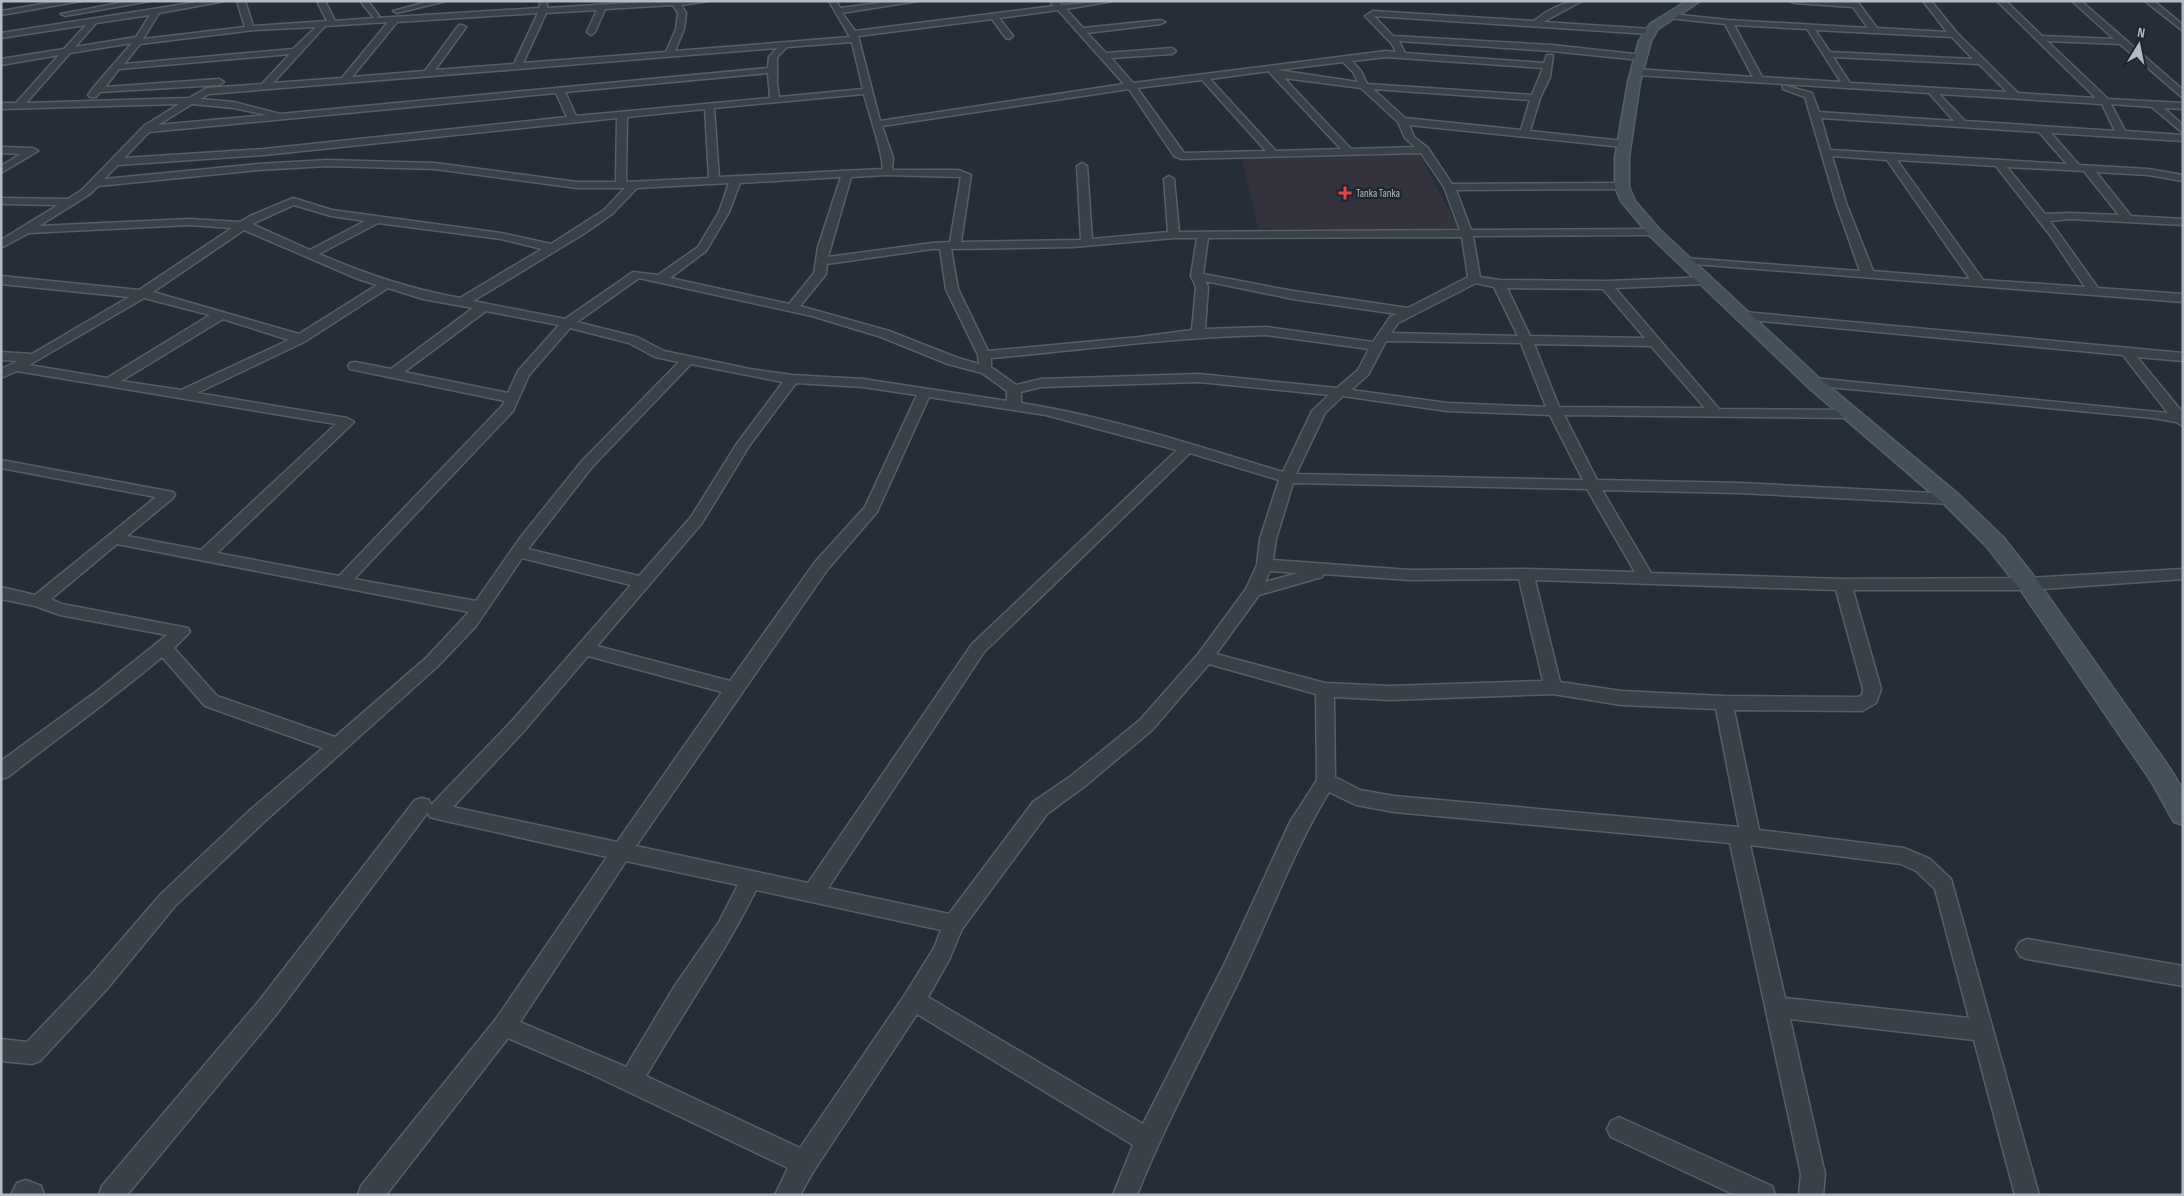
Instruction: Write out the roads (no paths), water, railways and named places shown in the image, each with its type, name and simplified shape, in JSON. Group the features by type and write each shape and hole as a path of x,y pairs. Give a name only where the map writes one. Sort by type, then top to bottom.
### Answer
{"street":[{"path":"1,13 77,1"},
{"path":"56,16 118,3 146,1"},
{"path":"1,36 221,1"},
{"path":"240,1 249,22 248,29"},
{"path":"321,1 333,25"},
{"path":"364,1 375,16"},
{"path":"333,25 442,1"},
{"path":"518,65 543,12 544,1"},
{"path":"3,58 248,29 322,26 704,1"},
{"path":"833,1 837,11 854,36 876,124 888,158 889,166 886,172"},
{"path":"837,11 914,1"},
{"path":"96,90 345,79 785,44 994,16 1057,4 1109,1"},
{"path":"1695,1 1649,31 1640,57 1623,144 1621,186 1631,208 1704,280 1813,382 1951,499 1995,542 2028,584 2160,774 2183,814"},
{"path":"1794,1 1855,3 1874,30"},
{"path":"1927,1 1954,35 2016,96"},
{"path":"2001,1 2104,101 2122,134"},
{"path":"2076,1 2183,96"},
{"path":"2149,1 2183,29"},
{"path":"1555,2 1575,2"},
{"path":"1538,22 1550,13 1575,2"},
{"path":"112,18 118,3"},
{"path":"670,53 680,29 682,12 676,4"},
{"path":"1057,4 1130,86 1178,154 1182,156 1424,150"},
{"path":"591,32 602,8"},
{"path":"85,103 138,41 156,11"},
{"path":"1402,55 1390,38 1369,16 1373,13 1415,11 1649,31"},
{"path":"994,16 1009,36"},
{"path":"1671,16 1728,22 1954,35"},
{"path":"345,79 395,20"},
{"path":"19,105 94,22"},
{"path":"1082,31 1160,22"},
{"path":"1728,22 1764,80 1809,95"},
{"path":"1,245 67,202 86,192 146,129 190,101 207,91 268,82 322,26"},
{"path":"1809,26 1847,85"},
{"path":"430,72 462,27"},
{"path":"15,45 28,32"},
{"path":"1390,38 1552,48 1640,57"},
{"path":"2040,38 2122,42"},
{"path":"775,101 772,70 773,57 785,44"},
{"path":"1525,133 1534,98 1546,77 1552,48"},
{"path":"117,67 296,51"},
{"path":"1104,56 1172,51"},
{"path":"876,124 1130,86 1203,76 1272,71 1386,54 1548,66"},
{"path":"1827,54 1982,62"},
{"path":"587,80 596,59"},
{"path":"1345,59 1357,71 1364,86 1402,121 1410,138 1424,150 1449,187 1468,232 1472,250 1474,279"},
{"path":"146,129 559,90 587,80 772,70"},
{"path":"1272,71 1364,86 1534,98"},
{"path":"1272,71 1348,151"},
{"path":"1636,72 2183,106"},
{"path":"1203,76 1274,154"},
{"path":"1806,83 1828,153 1841,203 1868,274"},
{"path":"559,90 573,119"},
{"path":"115,162 273,152 573,119 868,91"},
{"path":"1932,91 1963,125"},
{"path":"1,106 190,101 234,104 288,117"},
{"path":"2154,104 2183,130"},
{"path":"709,106 712,123 714,181"},
{"path":"621,185 622,114"},
{"path":"1816,115 2183,138"},
{"path":"1402,121 1623,144"},
{"path":"2043,130 2127,218"},
{"path":"1,150 34,151 1,170"},
{"path":"1828,153 2148,172 2183,178"},
{"path":"1890,157 1979,283"},
{"path":"95,183 258,167 327,163 435,166 576,185 634,185 886,172 966,175 963,204 950,245 952,289 984,355 987,370"},
{"path":"2000,164 2042,218 2094,291"},
{"path":"1082,166 1087,242"},
{"path":"792,308 820,274 824,261 824,247 847,174"},
{"path":"660,279 702,249 724,212 736,179"},
{"path":"1169,180 1174,235"},
{"path":"462,302 581,231 608,212 634,185"},
{"path":"1449,187 1621,186"},
{"path":"1,201 67,202"},
{"path":"1,374 34,358 142,294 241,226 293,201 331,212 501,236 552,248"},
{"path":"2042,218 2070,216 2183,222"},
{"path":"310,254 379,218"},
{"path":"26,230 189,222 250,227 362,277 462,302 568,323 632,340 660,354 750,374 792,379 863,383 1046,411 1187,448 1288,478 1740,488 1951,499"},
{"path":"824,261 950,245 1073,244 1174,235 1654,232"},
{"path":"1198,333 1202,287 1196,276 1203,234"},
{"path":"1685,261 2094,291 2180,300"},
{"path":"342,582 508,408 523,374 568,323 637,274 792,308 885,334 954,361 987,370 1014,390"},
{"path":"1196,276 1293,295 1409,312"},
{"path":"787,1195 804,1163 914,1000 942,952 954,924 1040,808 1078,781 1146,725 1205,657 1253,591 1265,565 1268,539 1288,478 1319,410 1364,372 1374,356 1380,341 1394,320 1474,279 1500,284 1606,285 1704,280"},
{"path":"1,280 142,294 220,314 300,339"},
{"path":"182,395 300,339 387,284"},
{"path":"1500,284 1526,339 1555,411 1593,486 1646,578"},
{"path":"1606,285 1715,412"},
{"path":"393,374 484,306"},
{"path":"108,383 220,314"},
{"path":"1744,316 2183,357"},
{"path":"984,355 1139,341 1198,333 1266,331 1380,341 1526,339 1653,342"},
{"path":"2127,352 2181,421"},
{"path":"1,356 34,358"},
{"path":"1,1050 32,1053 99,982 168,900 256,818 432,662 470,622 518,552 587,464 689,359"},
{"path":"355,366 512,398"},
{"path":"15,368 347,422 204,556"},
{"path":"1014,390 1041,383 1199,378 1340,392 1447,407 1555,411 1852,414"},
{"path":"792,379 743,445 697,520 516,727 437,811 954,924"},
{"path":"1813,382 2152,414 2181,421"},
{"path":"1014,390 1014,406"},
{"path":"370,1195 504,1026 734,689 821,566 872,509 925,392"},
{"path":"814,892 978,648 1187,448"},
{"path":"1,464 168,495 38,601"},
{"path":"116,539 480,608"},
{"path":"518,552 643,582"},
{"path":"1265,565 1410,575 1526,574 1843,585 2028,584 2183,574"},
{"path":"1253,591 1327,570"},
{"path":"1526,574 1553,687"},
{"path":"1205,657 1325,690 1390,693 1553,687 1621,698 1724,703 1862,704 1870,698 1872,689 1843,585"},
{"path":"1,593 38,601 60,609 182,632 103,696 61,725 1,772"},
{"path":"162,648 211,701 339,746"},
{"path":"585,649 734,689"},
{"path":"1125,1195 1147,1140 1234,968 1297,828 1326,781 1325,690"},
{"path":"1724,703 1744,836 1776,1007 1813,1174 1811,1195"},
{"path":"1326,781 1356,797 1394,804 1744,836 1904,856 1923,865 1944,884 2027,1195"},
{"path":"111,1195 158,1141 316,945 361,882 422,806"},
{"path":"630,1081 682,994 726,929 751,880"},
{"path":"2027,949 2183,976"},
{"path":"914,1000 1147,1140"},
{"path":"1776,1007 1983,1030"},
{"path":"504,1026 630,1081 804,1163"},
{"path":"1619,1129 1764,1195"},
{"path":"23,1195 26,1192 32,1195"}],"place":[{"name":"Tanka Tanka","path":"1345,193"}]}
